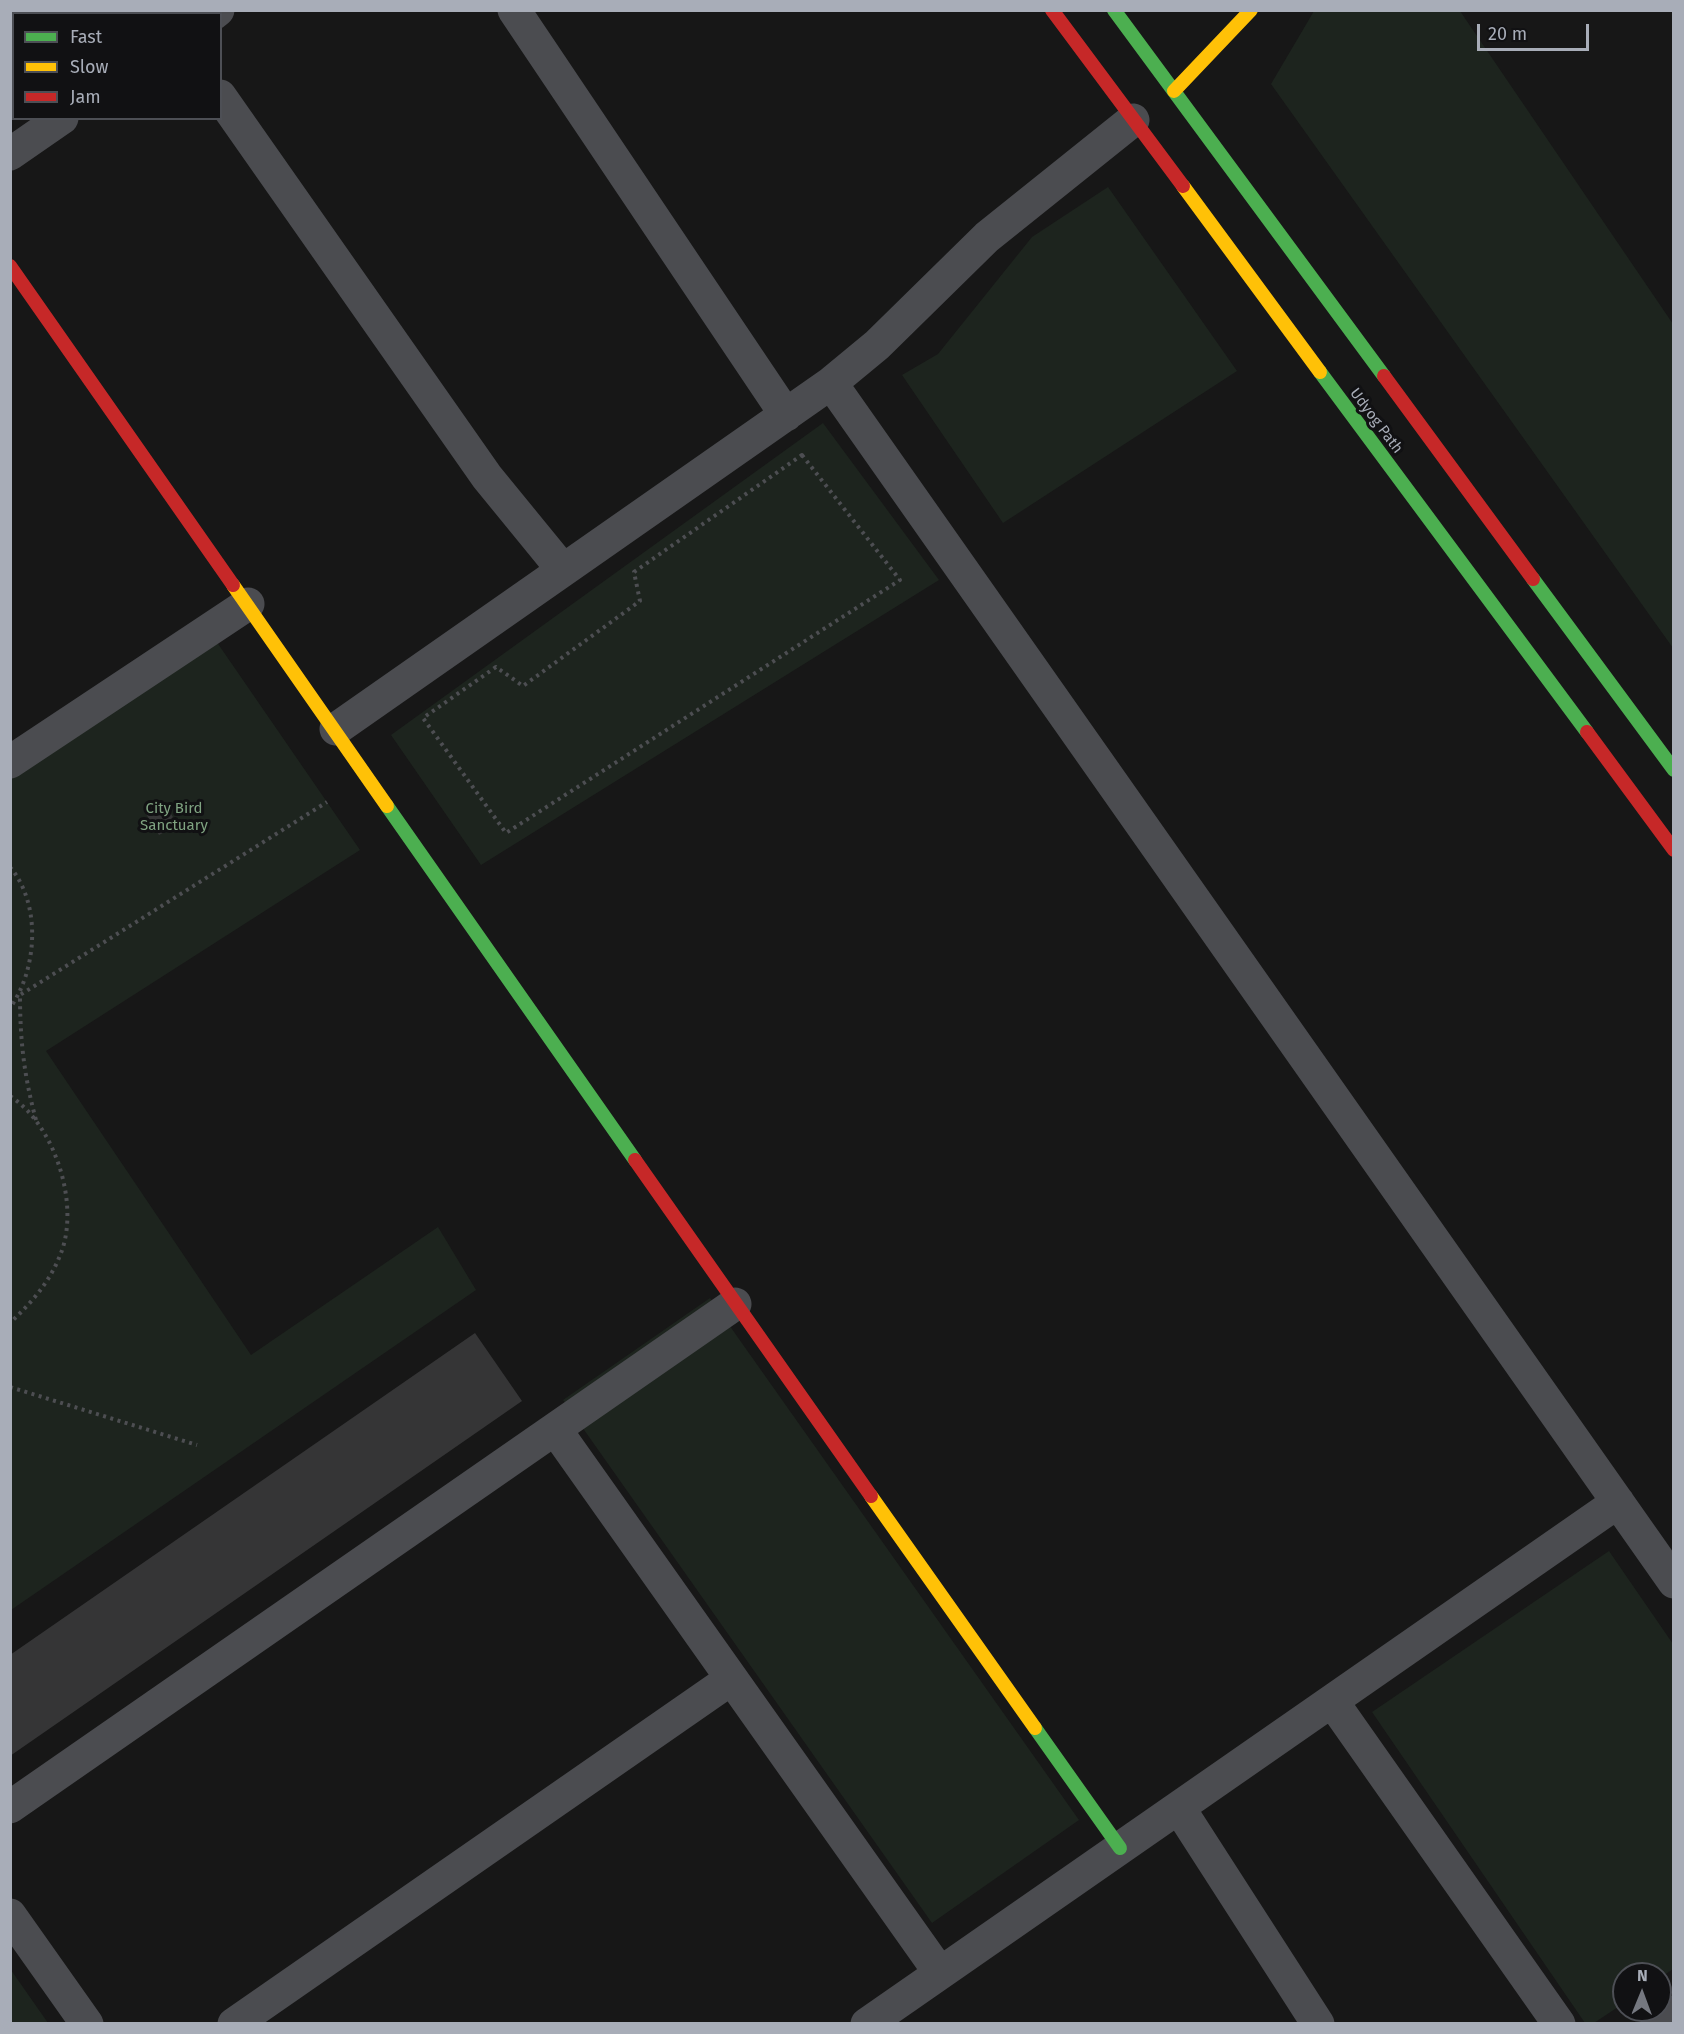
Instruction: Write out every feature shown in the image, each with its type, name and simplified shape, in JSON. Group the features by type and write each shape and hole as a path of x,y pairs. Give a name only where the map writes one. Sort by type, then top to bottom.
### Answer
{"street":[{"path":"514,10 786,415"},
{"name":"Udyog Path","path":"1052,10 1674,850"},
{"path":"1114,10 1674,770"},
{"path":"1173,91 1251,10"},
{"path":"222,99 487,477 563,570"},
{"path":"10,154 59,120"},
{"path":"336,729 831,383 877,345 987,237 1133,120"},
{"path":"10,266 336,729 735,1304 1120,1848"},
{"path":"831,383 1674,1582"},
{"path":"10,762 248,604"},
{"path":"10,1807 735,1304"},
{"path":"555,1429 940,1973"},
{"path":"867,2024 1618,1502"},
{"path":"234,2024 731,1679"},
{"path":"1332,1701 1559,2024"},
{"path":"1179,1808 1318,2024"},
{"path":"10,1915 87,2024"},
{"path":"1657,2024 1674,2012"}],"path":[{"path":"802,455 900,580 506,833 423,718 496,667 523,686 640,601 634,572 802,455"},
{"path":"10,1008 20,995 327,802"},
{"path":"10,867 16,873 31,912 32,954 20,995 20,1036 24,1076 36,1120 59,1160 68,1205 62,1251 41,1293 10,1323"},
{"path":"10,1096 36,1120"},
{"path":"10,1387 196,1445"}],"green space":[{"path":"1314,11 1460,11 1673,324 1673,648 1271,84"},
{"path":"1108,187 1237,371 1003,523 902,375 938,354 1032,237"},
{"path":"823,423 939,580 481,865 391,735"},
{"name":"City Bird Sanctuary","path":"214,638 360,850 46,1051 251,1355 438,1227 476,1290 11,1610 11,772"},
{"path":"710,1298 1079,1820 932,1923 563,1400"},
{"path":"1609,1551 1673,1644 1673,1969 1672,1962 1612,1962 1612,2011 1594,2023 1585,2023 1372,1712"},
{"path":"11,1970 48,2023 11,2023"}],"building":[{"path":"164,803 178,825 159,835 146,814"},
{"path":"475,1333 522,1401 10,1756 10,1655"}],"traffic: fast":[{"path":"1114,10 1384,376"},
{"path":"1320,372 1587,732"},
{"path":"1533,579 1674,770"},
{"path":"387,806 635,1160"},
{"path":"1035,1728 1120,1848"}],"traffic: slow":[{"path":"1174,91 1251,10"},
{"path":"1183,186 1320,372"},
{"path":"233,585 387,806"},
{"path":"871,1496 1035,1728"}],"traffic: jam":[{"path":"1052,10 1183,186"},
{"path":"10,266 233,585"},
{"path":"1384,376 1533,579"},
{"path":"1587,732 1674,850"},
{"path":"635,1160 871,1496"}]}
